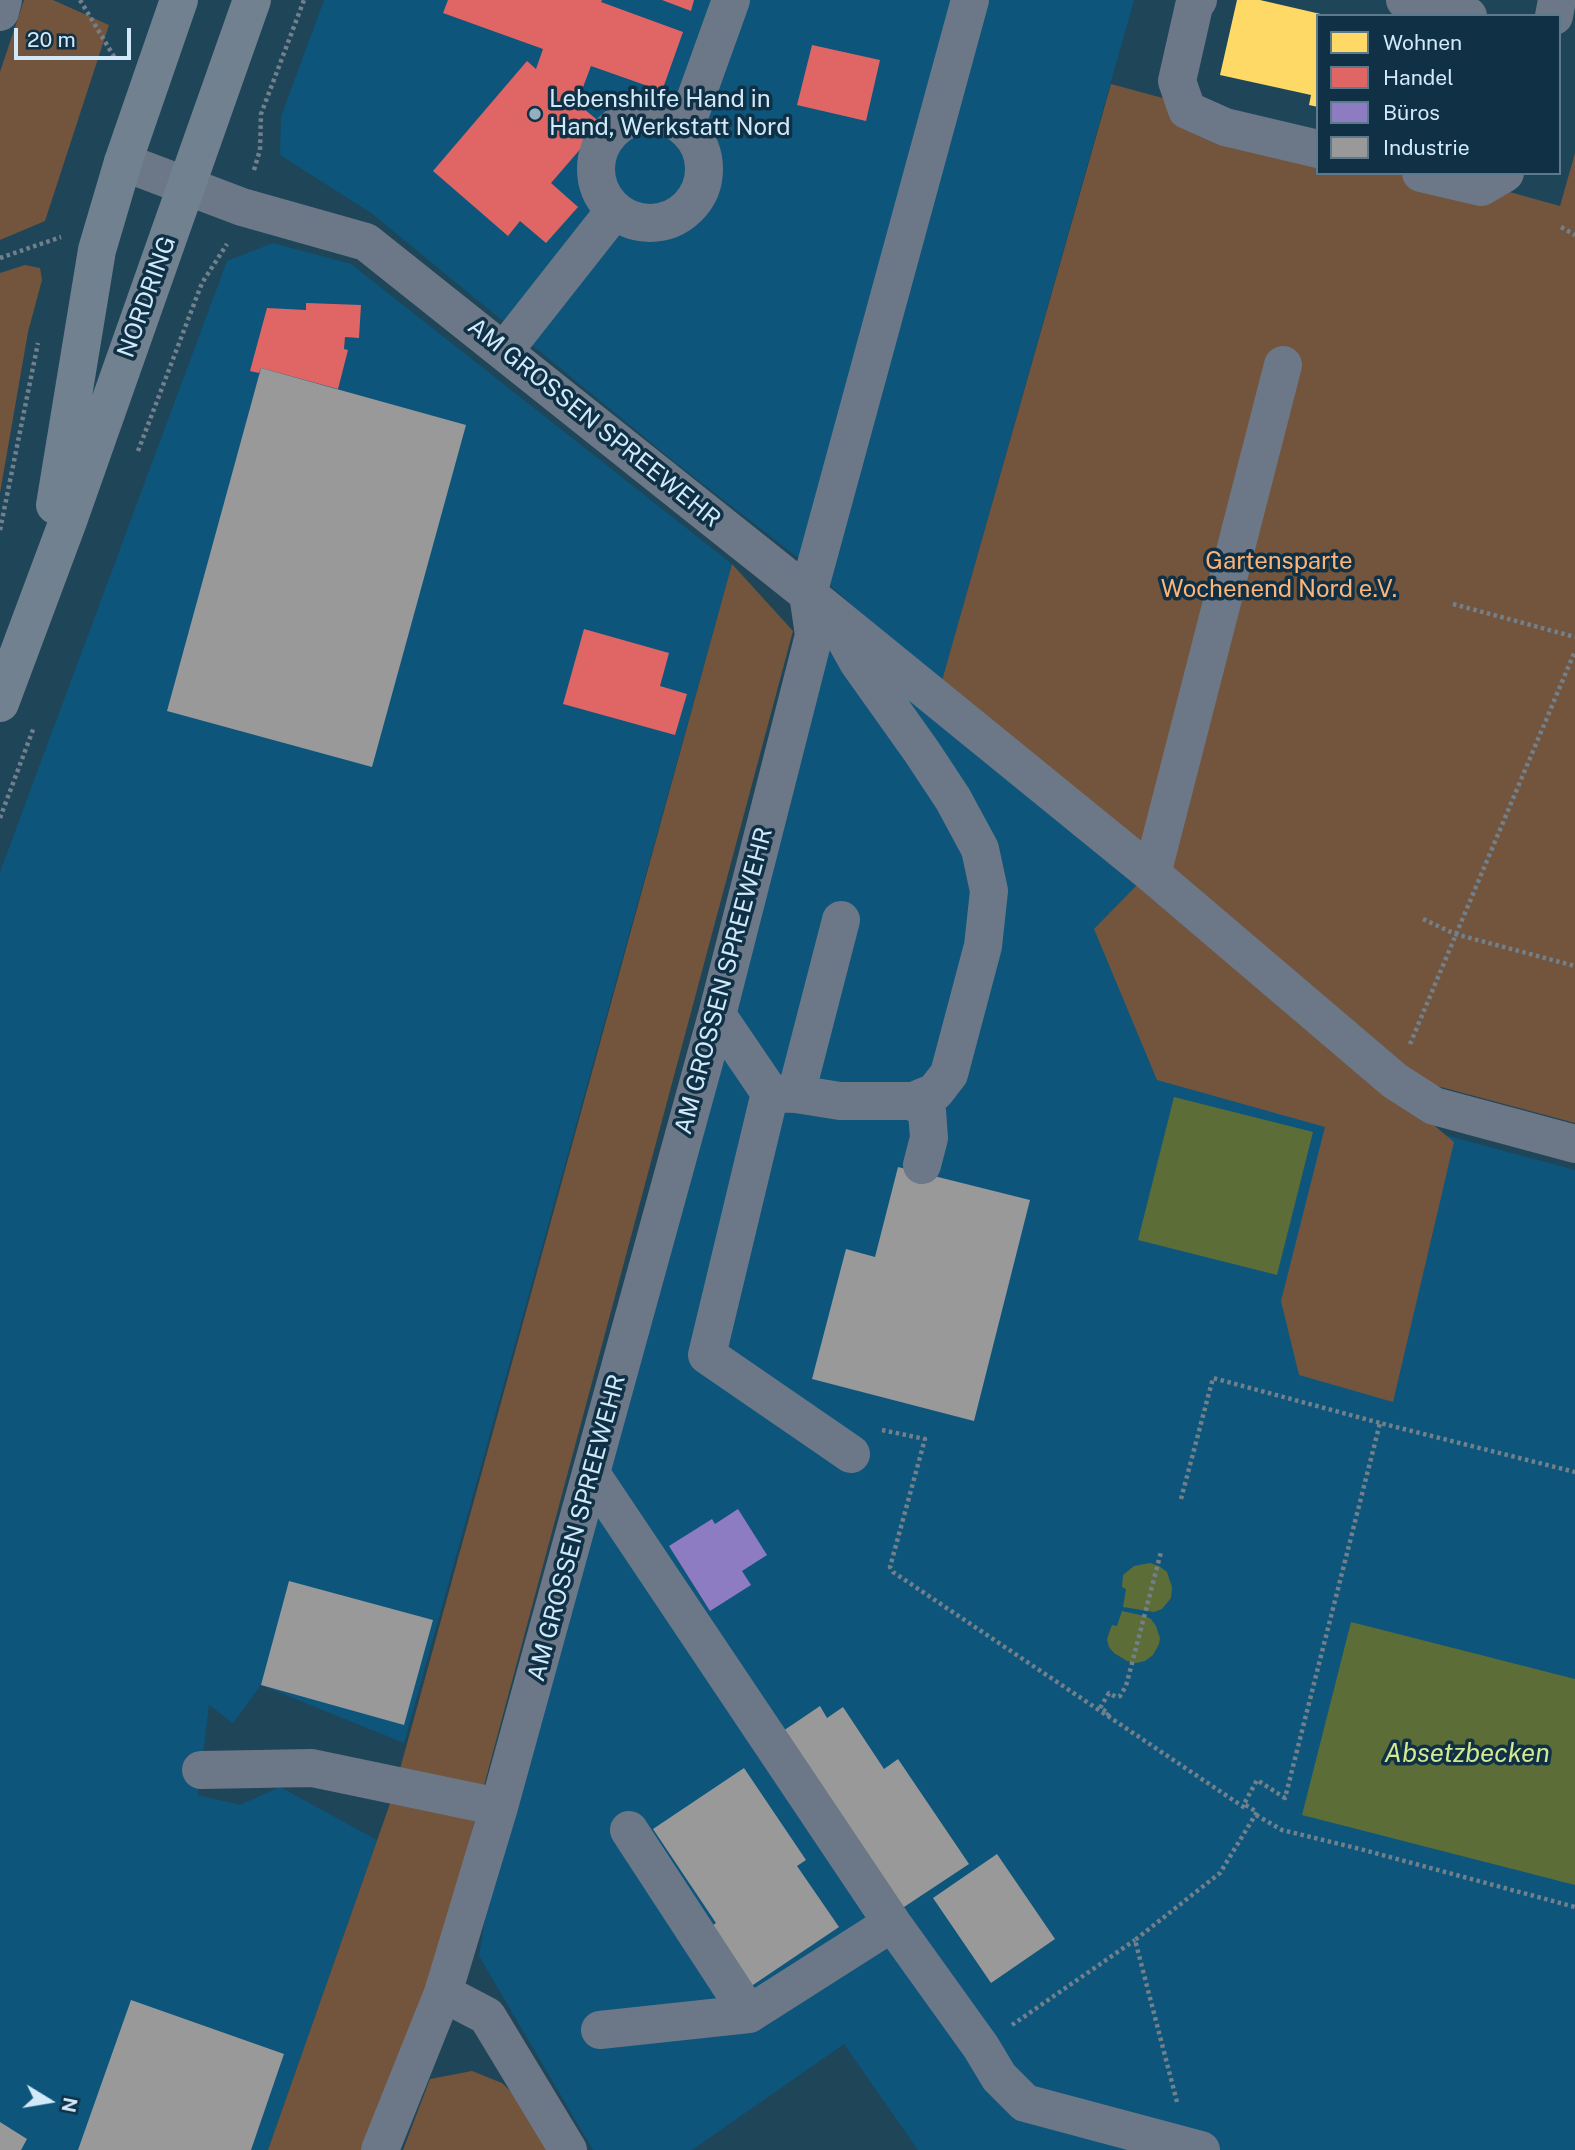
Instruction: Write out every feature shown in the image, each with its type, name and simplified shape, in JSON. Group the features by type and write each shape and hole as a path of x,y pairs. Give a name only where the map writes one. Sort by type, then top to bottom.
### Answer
{"main road":[{"name":"NORDRING","path":"40,593 97,250 123,162 180,0"},
{"name":"NORDRING","path":"0,704 252,0"}],"street":[{"path":"0,12 4,0"},
{"path":"685,128 731,0"},
{"path":"717,1015 783,1093 840,1101 913,1101 935,1092 949,1074 983,946 989,891 980,849 953,799 818,602 970,0"},
{"path":"1198,0 1194,6 1177,81 1187,110 1225,127 1316,149"},
{"path":"1405,0 1460,14"},
{"path":"650,115 669,118 685,128 700,148 705,173 701,190 692,204 663,222 646,223 629,219 615,210 603,196 597,178 597,159 604,141 624,122 650,115"},
{"name":"AM GROSSEN SPREEWEHR","path":"123,162 242,207 366,242 818,602 814,635 717,1015 499,1807 443,1993 380,2150"},
{"path":"1430,175 1481,187 1501,175"},
{"path":"504,351 615,210"},
{"path":"1152,874 1283,365"},
{"path":"818,602 1152,874 1395,1081 1434,1106 1575,1144"},
{"path":"841,920 783,1093 707,1355 851,1454"},
{"path":"913,1101 927,1111 929,1138 922,1165"},
{"path":"592,1475 892,1923 981,2047 999,2077 1025,2103 1180,2147"},
{"path":"201,1770 312,1768 499,1807"},
{"path":"629,1830 748,2014"},
{"path":"600,2030 748,2014 892,1923"},
{"path":"443,1993 486,2017 568,2150"}],"path":[{"path":"202,283 226,244 242,207 260,150 261,114 304,0"},
{"path":"1561,227 1575,235"},
{"path":"0,258 60,237 58,250"},
{"path":"0,530 41,330"},
{"path":"1452,604 1575,637"},
{"path":"1395,1081 1575,651"},
{"path":"1423,919 1455,934 1575,966"},
{"path":"1181,1499 1213,1378 1575,1472"},
{"path":"981,2047 1135,1940 1220,1873 1256,1815 1257,1812 1244,1804 1257,1780 1285,1798 1380,1423"},
{"path":"881,1430 925,1439 890,1567 892,1572 1282,1830 1575,1907"},
{"path":"1107,1716 1109,1713 1100,1708 1109,1693 1120,1696 1126,1686 1161,1552"},
{"path":"1135,1940 1180,2147"}],"shaded area":[{"path":"324,0 1134,0 941,684 806,564 676,463 371,213 280,155 281,117"},
{"path":"273,243 351,264 732,564 404,1743 261,1685 233,1723 209,1705 198,1795 240,1805 280,1787 377,1840 268,2150 0,2150 0,872 227,261"},
{"path":"832,634 1434,1132 1575,1170 1575,2150 918,2150 844,2044 692,2150 593,2150 479,1956 486,1912"}],"green space":[{"path":"24,0 53,0 109,25 45,221 0,240 0,72"},
{"name":"Gartensparte Wochenend Nord e.V.","path":"1111,84 1316,139 1316,175 1448,175 1560,206 1575,153 1575,1123 1426,1083 941,684"},
{"path":"25,265 40,268 42,280 28,332 0,493 0,273"},
{"path":"732,564 793,631 439,1954 365,2150 268,2150 392,1798"},
{"path":"1141,881 1454,1142 1393,1402 1299,1375 1281,1301 1325,1127 1157,1080 1094,929"},
{"path":"472,2071 502,2083 571,2150 403,2150 430,2079"}],"water":[{"path":"1174,1097 1313,1132 1277,1275 1138,1240"},
{"path":"1150,1563 1167,1572 1172,1587 1171,1598 1162,1609 1154,1612 1123,1607 1126,1589 1122,1587 1123,1575 1134,1566"},
{"path":"1122,1611 1145,1616 1156,1626 1159,1644 1153,1655 1145,1661 1127,1661 1109,1647 1108,1636 1112,1625 1117,1626"},
{"name":"Absetzbecken","path":"1351,1622 1575,1679 1575,1885 1302,1815"}],"building: Wohnen":[{"path":"1237,0 1260,0 1321,14 1316,14 1316,107 1309,105 1311,95 1220,75"}],"building: Handel":[{"name":"Lebenshilfe Hand in Hand, Werkstatt Nord","path":"448,0 602,0 601,2 683,32 662,91 591,66 577,103 602,124 551,183 578,207 546,243 520,221 508,236 433,171 527,61 536,69 543,49 443,13"},
{"path":"662,0 694,0 691,11"},
{"path":"812,45 880,60 866,121 797,105"},
{"path":"306,303 361,305 359,338 345,337 344,349 348,350 338,389 261,368 259,373 250,371 267,308 306,310"},
{"path":"584,629 669,653 660,686 687,694 675,735 563,704"}],"building: Büros":[{"path":"738,1509 767,1555 742,1571 751,1585 710,1611 669,1546 712,1519 715,1524"}],"building: Industrie":[{"path":"261,368 466,425 372,767 167,711"},
{"path":"898,1167 1030,1200 974,1421 812,1379 846,1249 875,1257"},
{"path":"289,1581 433,1620 404,1725 261,1685"},
{"path":"820,1706 827,1718 843,1707 884,1769 898,1759 969,1864 901,1909 783,1731"},
{"path":"744,1768 806,1860 797,1866 839,1927 747,1989 707,1929 716,1923 653,1829"},
{"path":"997,1854 1055,1939 991,1983 933,1898"},
{"path":"131,2000 284,2054 251,2150 78,2150"},
{"path":"0,2122 27,2139 21,2150 0,2150"}],"place":[{"name":"Lebenshilfe Hand in Hand, Werkstatt Nord","path":"535,114"}]}
